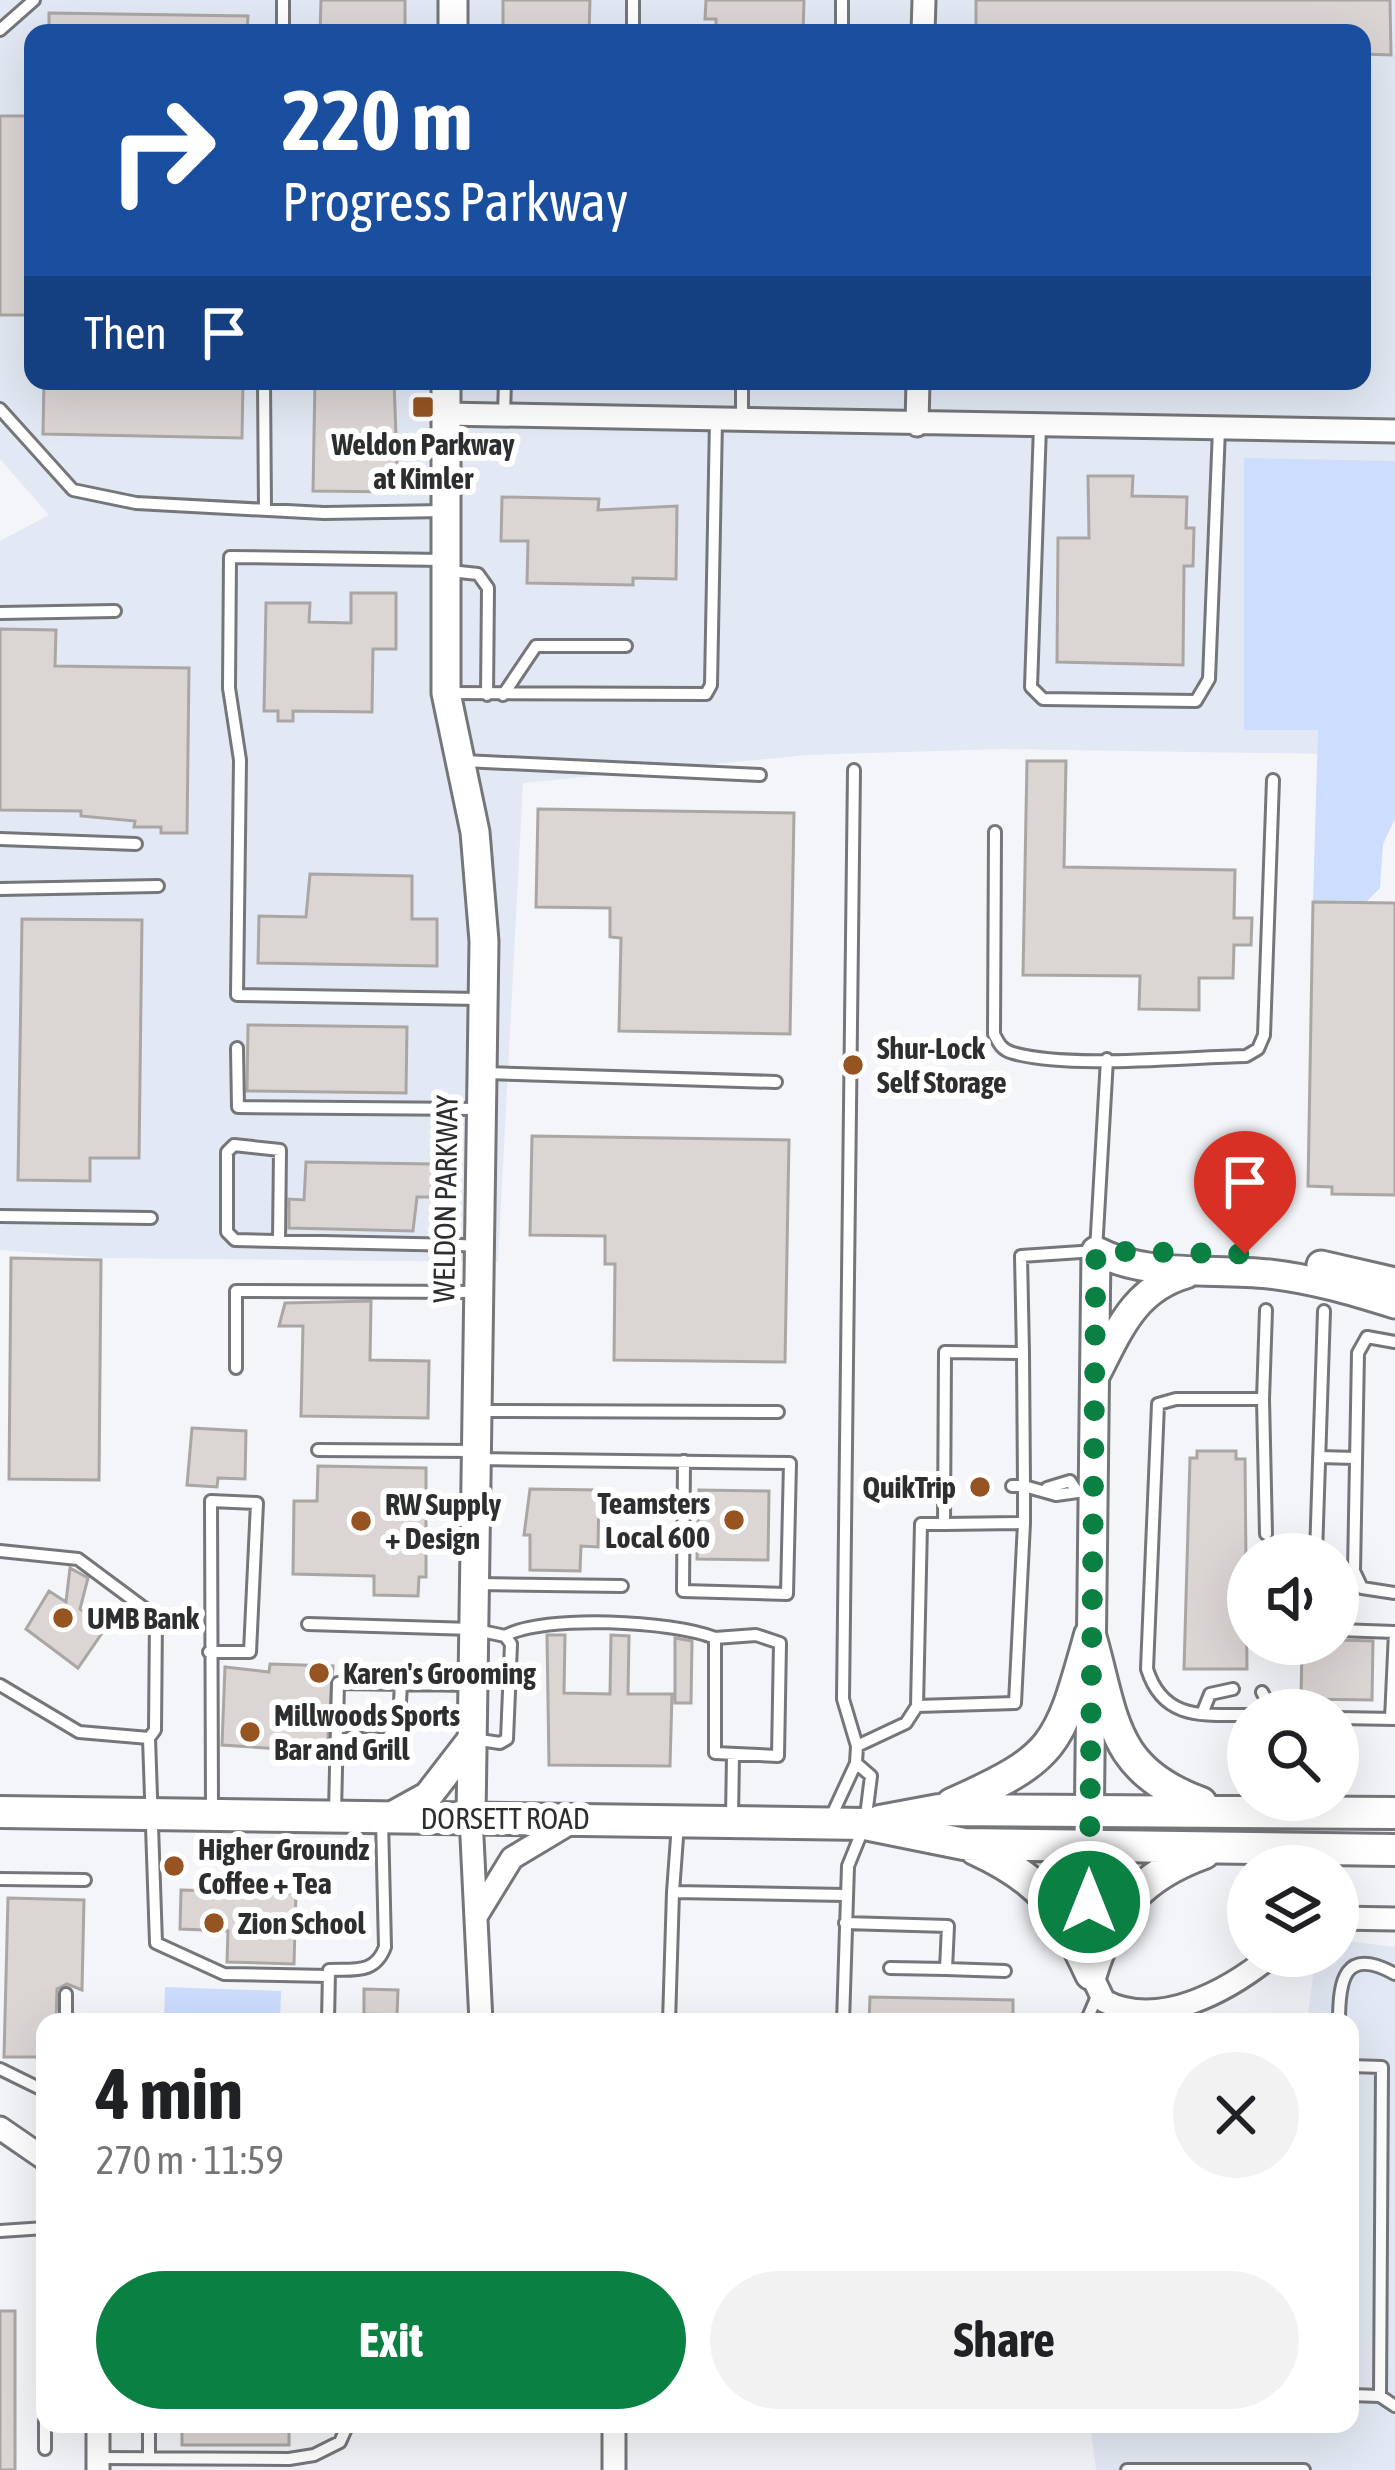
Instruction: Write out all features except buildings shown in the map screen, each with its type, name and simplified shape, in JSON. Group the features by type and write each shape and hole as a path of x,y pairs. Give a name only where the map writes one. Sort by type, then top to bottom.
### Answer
{"main road":[{"path":"939,1810 1018,1775 1044,1756 1070,1706 1090,1635"},
{"path":"1090,1635 1117,1738 1129,1758 1165,1790 1222,1810"},
{"name":"DORSETT ROAD","path":"1359,1809 1395,1813"},
{"name":"DORSETT ROAD","path":"0,1812 866,1824 939,1810 1227,1810"},
{"name":"DORSETT ROAD","path":"866,1824 964,1844 1227,1845"},
{"path":"964,1844 1020,1870 1043,1890 1071,1927 1094,1984"},
{"path":"1094,1984 1101,1940 1130,1896 1158,1871 1227,1845"},
{"name":"DORSETT ROAD","path":"1359,1849 1395,1850"}],"street":[{"name":"WELDON PARKWAY","path":"446,390 446,693 483,891 471,1817 481,2013"},
{"path":"917,425 918,390"},
{"path":"446,414 1395,431"},
{"path":"1096,1251 1245,1254 1395,1278"},
{"path":"1096,1251 1122,1264 1267,1274 1335,1285 1395,1304"},
{"path":"1096,1251 1084,1490 1094,1984 1114,2006 1171,2008 1216,1994 1241,1977"},
{"path":"1091,1383 1129,1310 1158,1282 1196,1272"},
{"path":"386,1816 445,1779 472,1739"},
{"path":"477,1916 512,1858 580,1818"},
{"path":"1359,1918 1395,1919"},
{"path":"0,2128 36,2150"},
{"path":"98,2433 98,2464"},
{"path":"614,2433 614,2470"}],"lane":[{"path":"0,30 34,0"},
{"path":"264,390 265,510"},
{"path":"504,416 505,390"},
{"path":"742,390 742,422"},
{"path":"0,409 74,490 136,503 265,510 445,511"},
{"path":"446,693 706,694 711,685 716,420"},
{"path":"1040,426 1031,687 1043,699 1196,701 1209,679 1219,429"},
{"path":"482,999 237,995 240,760 229,688 230,556 444,565 478,574 488,589 487,694"},
{"path":"0,613 116,611"},
{"path":"503,695 536,646 626,646"},
{"path":"458,761 760,775"},
{"path":"830,1824 856,1763 857,1746 843,1699 854,770"},
{"path":"995,832 994,1034 1001,1048 1016,1054 1106,1059 1246,1056 1258,1049 1264,1035 1273,781"},
{"path":"0,839 136,844"},
{"path":"0,889 158,886"},
{"path":"237,1048 238,1107 480,1109"},
{"path":"917,1706 1015,1703 1024,1523 1017,1419 1023,1353 1021,1256 1096,1251 1106,1059"},
{"path":"481,1073 776,1082"},
{"path":"280,1241 280,1150 235,1145 227,1152 227,1232 235,1240 476,1246"},
{"path":"0,1216 151,1218"},
{"path":"236,1368 236,1291 476,1292"},
{"path":"1265,1310 1266,1533"},
{"path":"1317,1533 1324,1311"},
{"path":"1395,1342 1376,1335 1361,1345 1356,1458 1356,1580 1377,1593 1395,1593"},
{"path":"944,1523 945,1352 1023,1353"},
{"path":"943,1390 961,1390"},
{"path":"1227,1715 1202,1714 1162,1703 1148,1669 1154,1412 1166,1400 1264,1399"},
{"path":"475,1410 778,1412"},
{"path":"943,1417 958,1418"},
{"path":"944,1447 960,1447"},
{"path":"318,1450 790,1462 787,1594 683,1591 684,1461"},
{"path":"1319,1457 1356,1458"},
{"path":"1018,1486 1047,1488 1070,1480 1084,1490"},
{"path":"944,1484 960,1484"},
{"path":"209,1652 250,1652 257,1503 211,1502 209,1652 212,1814"},
{"path":"857,1746 906,1723 917,1706 921,1524 1024,1523"},
{"path":"0,1551 78,1559 156,1617 155,1730 149,1738 156,1943 224,1973 329,1976"},
{"path":"473,1584 622,1586"},
{"path":"308,1624 472,1629 505,1636 537,1624 679,1628 715,1637 756,1635 780,1642 778,1756 715,1753 715,1637"},
{"path":"1359,1631 1395,1632 1393,1719 1359,1718"},
{"path":"472,1739 507,1739 511,1644 505,1636"},
{"path":"334,1816 338,1683 472,1685"},
{"path":"337,1739 387,1739 399,1720 401,1684"},
{"path":"0,1685 79,1732 149,1738"},
{"path":"1202,1714 1210,1694 1227,1690"},
{"path":"732,1822 733,1755"},
{"path":"843,2013 848,1864 866,1824 871,1776 856,1763"},
{"path":"328,2013 329,1970 367,1969 380,1962 386,1947 386,1816"},
{"path":"669,2013 678,1821"},
{"path":"0,1879 85,1880"},
{"path":"673,1892 845,1895"},
{"path":"845,1924 948,1926 946,1969"},
{"path":"1339,2013 1340,1984 1348,1970 1363,1964 1395,1974"},
{"path":"890,1968 1005,1971"},
{"path":"1088,2013 1094,1984"},
{"path":"66,1994 66,2013"},
{"path":"1380,2396 1388,2067"},
{"path":"0,2068 36,2086"},
{"path":"0,2231 36,2229"},
{"path":"1359,2395 1380,2396 1395,2405"},
{"path":"45,2433 45,2449"},
{"path":"149,2433 149,2458"},
{"path":"98,2464 149,2458 314,2455 340,2442 344,2433"},
{"path":"1127,2470 1304,2470"}],"shaded area":[{"path":"0,0 1395,0 1395,755 1001,749 807,755 523,783 498,1262 102,1258 0,1250 0,541 49,515 0,459"},
{"path":"1244,458 1395,461 1395,819 1383,844 1380,888 1365,903 1313,902 1318,730 1244,730"},
{"path":"1359,1942 1395,1947 1395,2470 1096,2470 1091,2433 1359,2433 1359,2013 1308,2013 1313,1977 1359,1977"},
{"path":"165,1987 281,1991 280,2013 164,2013"}],"place":[{"name":"Weldon Parkway at Kimler","path":"423,407"},
{"name":"Shur-Lock Self Storage","path":"853,1065"},
{"name":"QuikTrip","path":"980,1487"},
{"name":"Teamsters Local 600","path":"734,1520"},
{"name":"RW Supply + Design","path":"361,1521"},
{"name":"UMB Bank","path":"63,1618"},
{"name":"Karen's Grooming","path":"319,1673"},
{"name":"Millwoods Sports Bar and Grill","path":"250,1732"},
{"name":"Higher Groundz Coffee + Tea","path":"174,1866"},
{"name":"Zion School","path":"214,1923"}],"route":[{"path":"1089,1902 1096,1251 1245,1254"}]}
